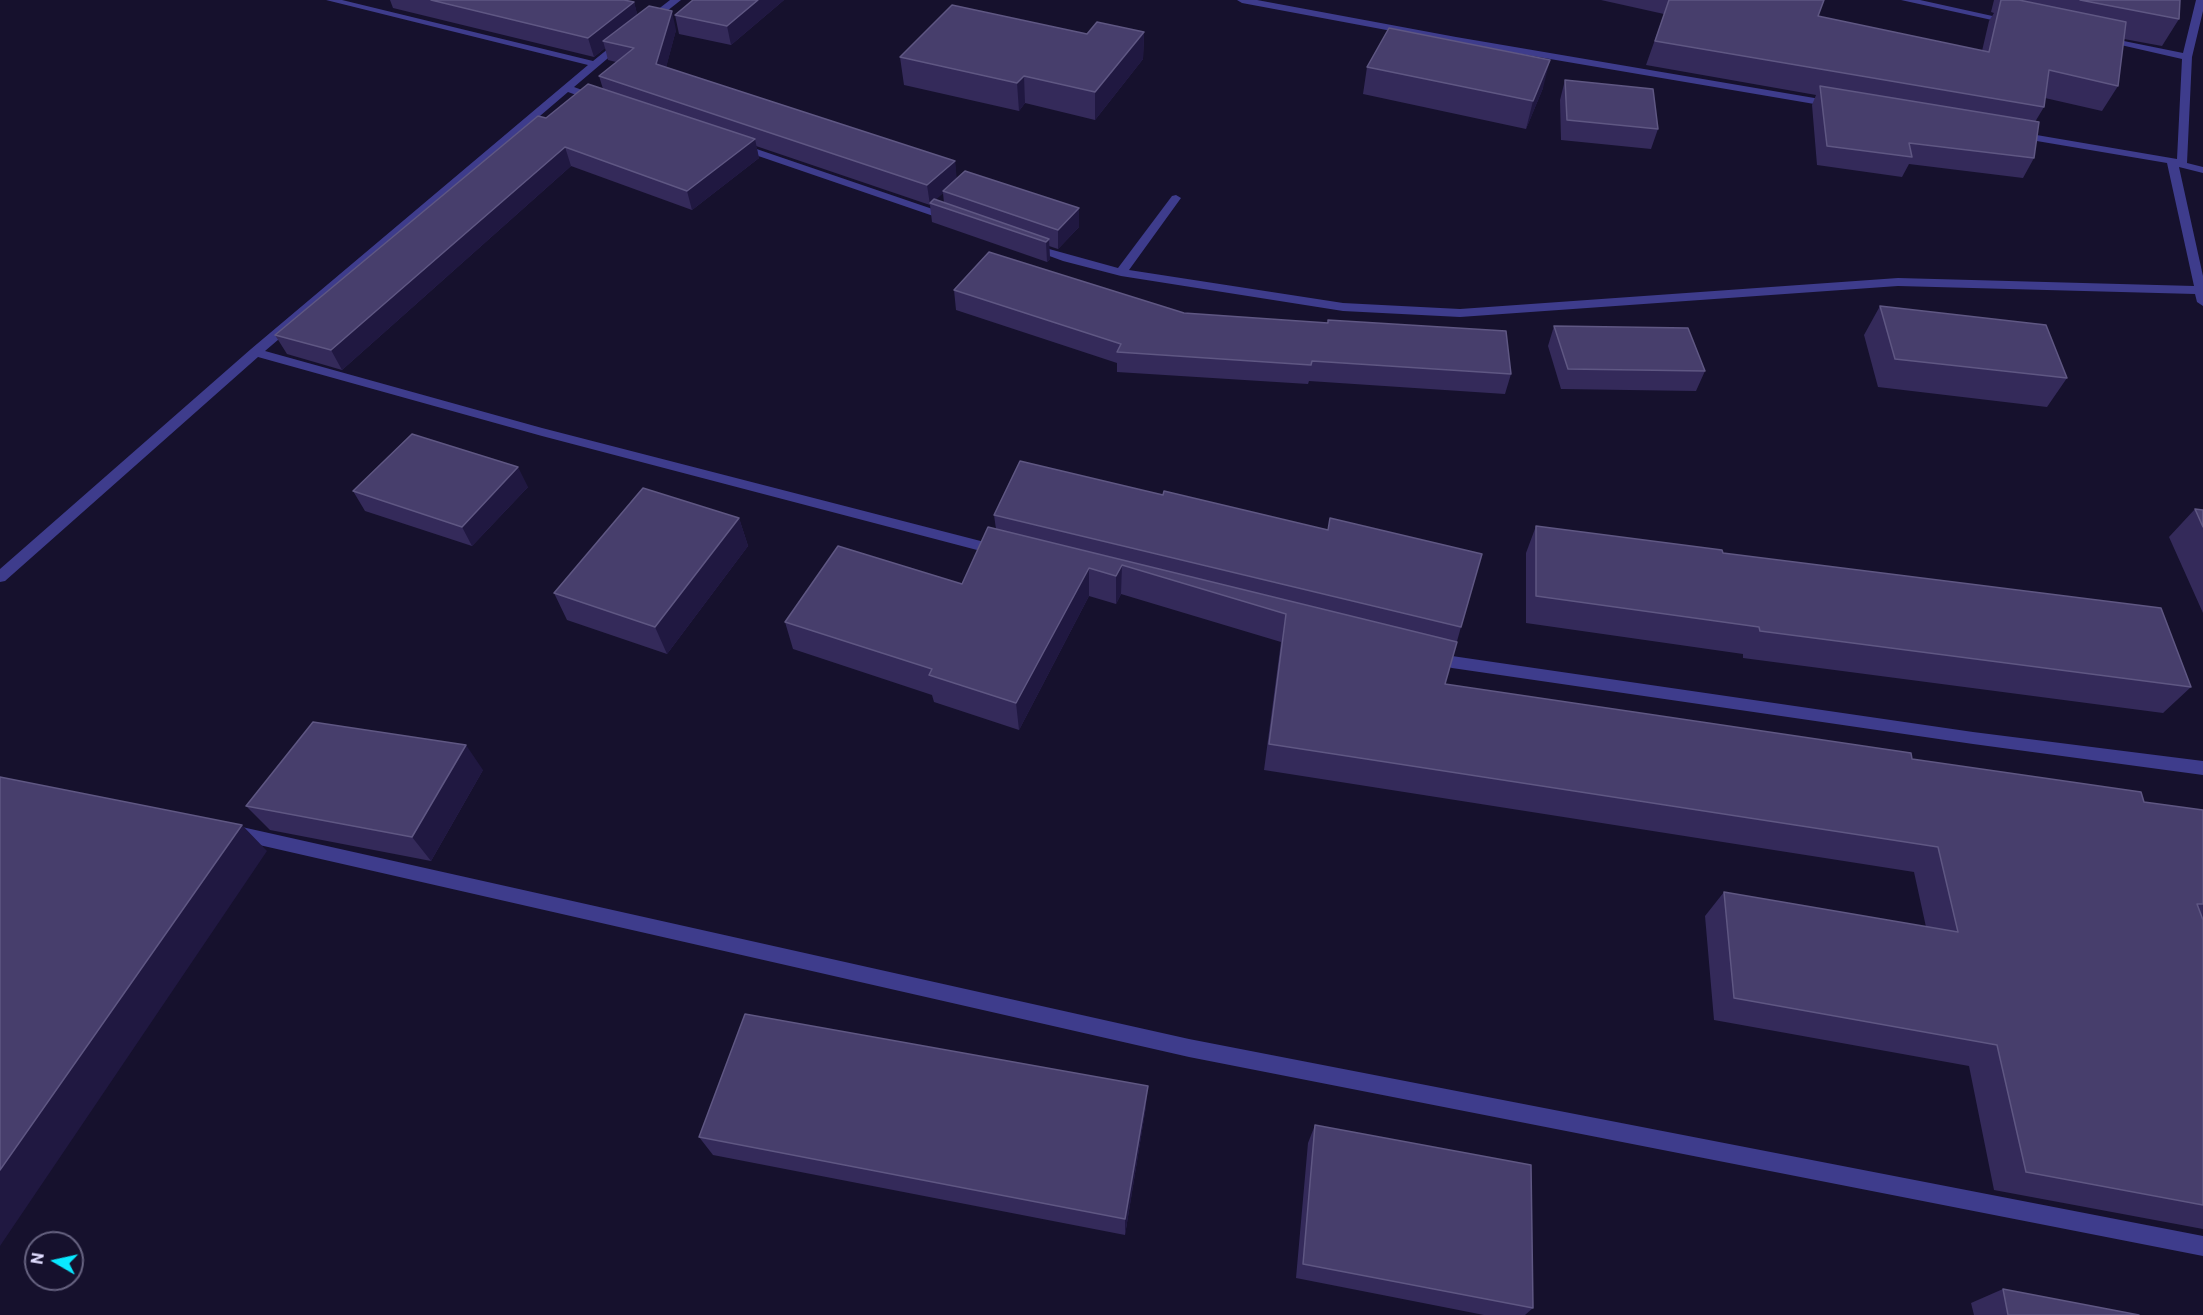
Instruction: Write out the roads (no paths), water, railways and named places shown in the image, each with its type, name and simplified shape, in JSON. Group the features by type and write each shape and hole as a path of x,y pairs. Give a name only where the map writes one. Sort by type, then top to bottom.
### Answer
{"street":[{"path":"331,0 594,64"},
{"path":"639,29 676,0"},
{"path":"1242,0 1456,40 1844,105"},
{"path":"1906,0 2023,24"},
{"path":"1022,244 1067,259 1121,272 1343,307 1460,313 1898,282 2201,296 2177,163 2187,57 2201,0"},
{"path":"0,577 255,352 630,36"},
{"path":"2093,38 2187,57"},
{"path":"568,89 612,104"},
{"path":"2008,133 2177,163 2203,170"},
{"path":"733,144 955,220"},
{"path":"1121,272 1176,198"},
{"path":"255,352 542,432 1015,555"},
{"path":"1418,653 1452,662 1949,735 2203,768"},
{"path":"221,829 1189,1048 2203,1246"}]}
